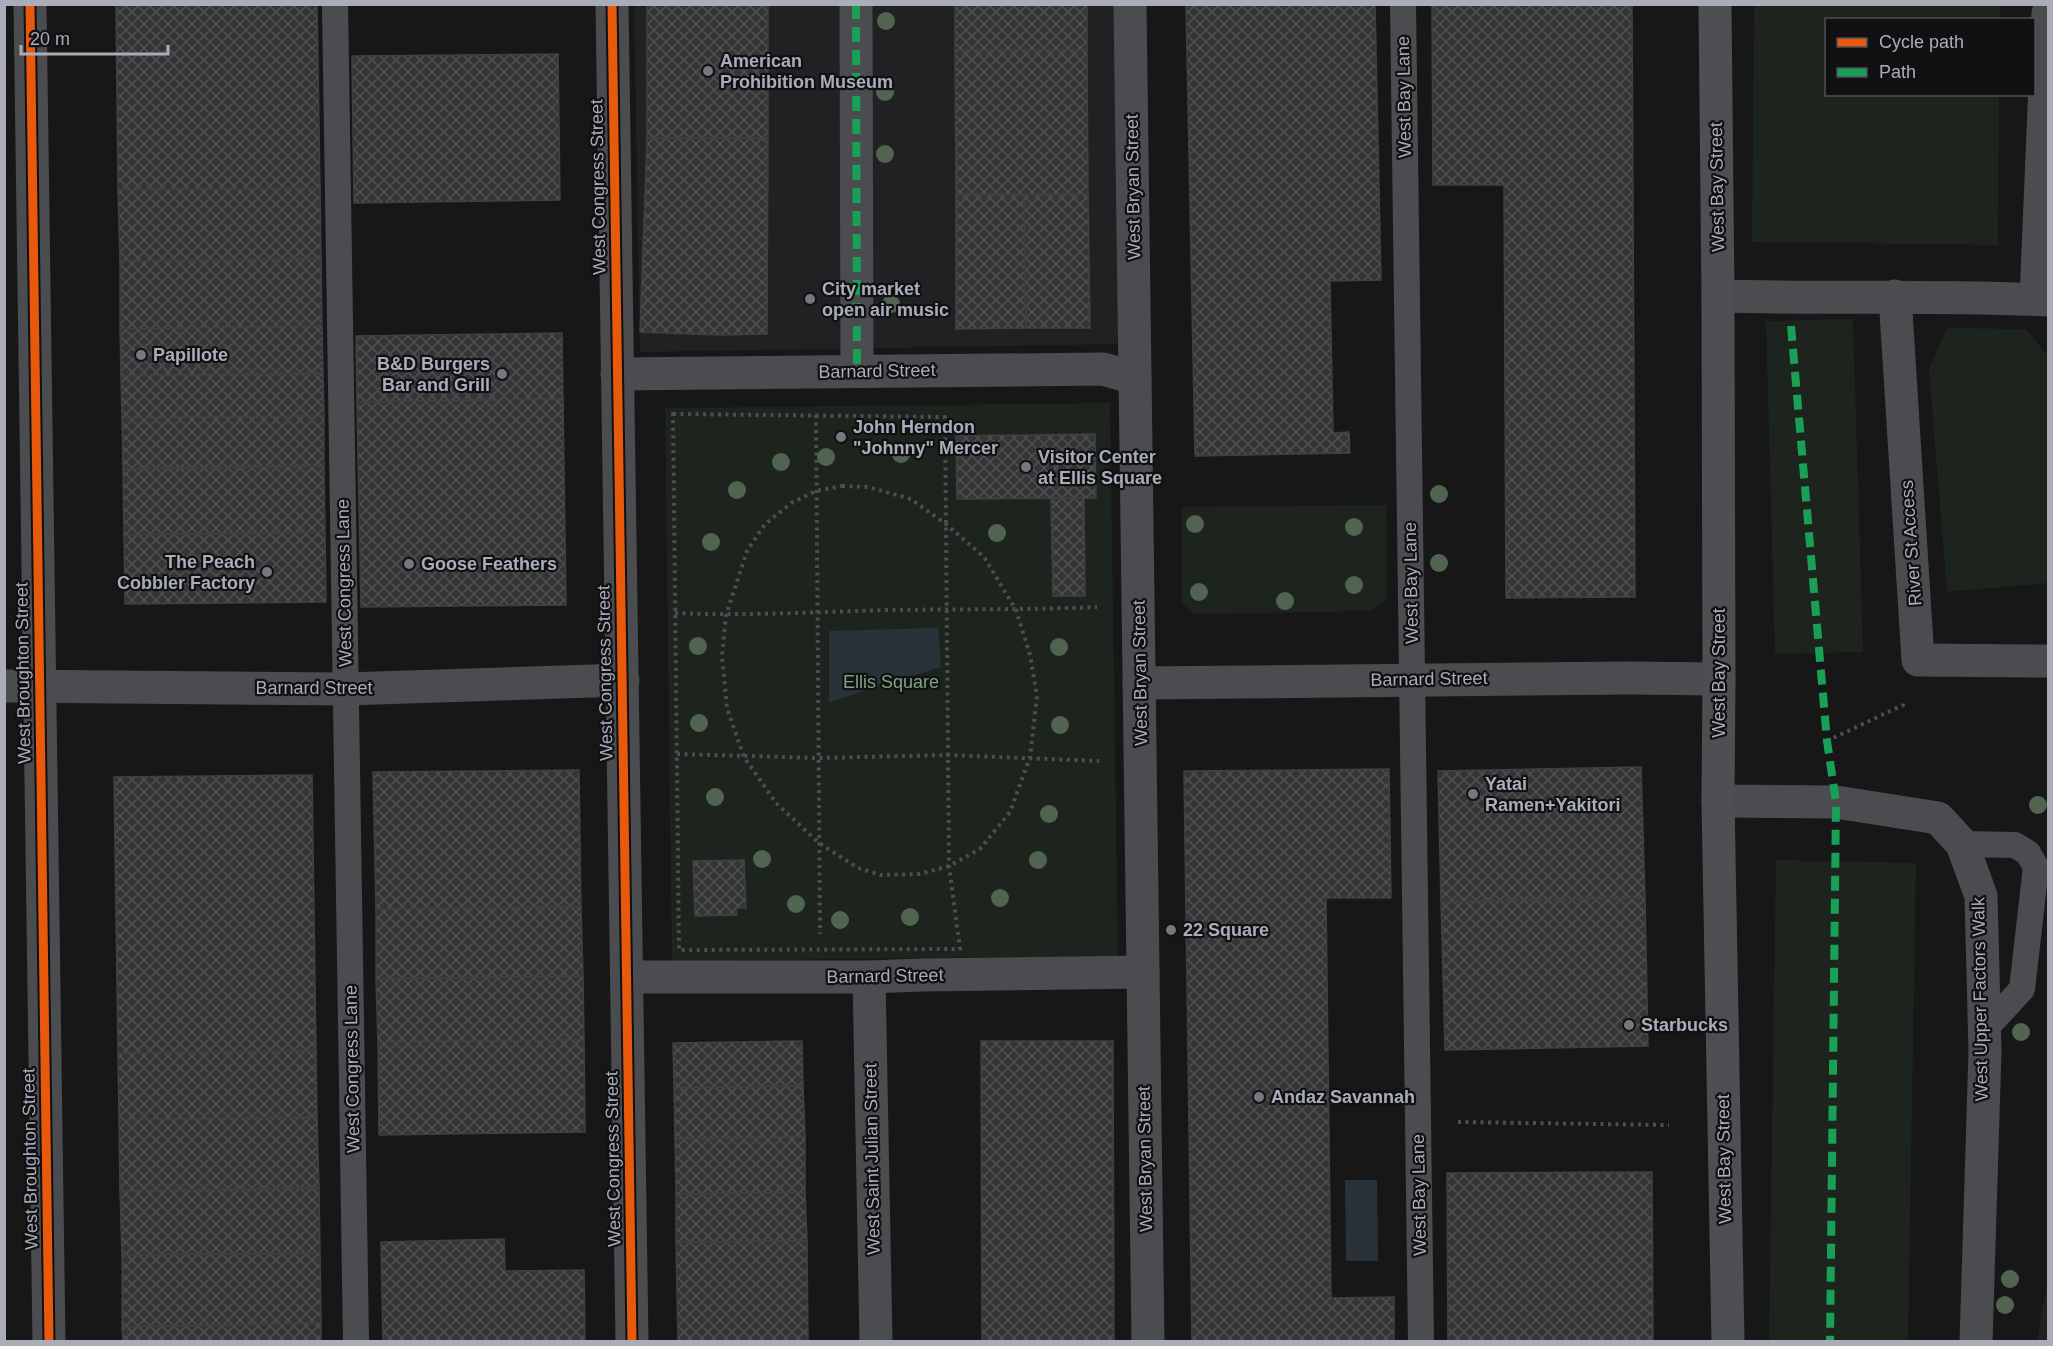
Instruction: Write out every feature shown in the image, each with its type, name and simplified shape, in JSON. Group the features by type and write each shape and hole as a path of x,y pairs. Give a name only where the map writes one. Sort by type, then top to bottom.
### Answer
{"main road":[{"name":"West Bay Street","path":"1714,4 1718,296 1718,801 1728,1341"}],"street":[{"name":"West Broughton Street","path":"30,4 49,1341"},
{"name":"West Congress Street","path":"612,4 632,1341"},
{"path":"856,4 857,371"},
{"name":"West Bryan Street","path":"1130,4 1148,1341"},
{"path":"1718,296 1794,298 1895,296 2042,300 2049,13"},
{"name":"River St Access","path":"1895,296 1918,660 2049,661"},
{"name":"Barnard Street","path":"618,374 1103,369 1135,378"},
{"name":"Barnard Street","path":"1139,682 1719,679"},
{"name":"Barnard Street","path":"4,686 345,689 622,680"},
{"name":"West Upper Factors Walk","path":"1718,801 1836,802 1938,818 1962,844 1981,896 1984,1030 1976,1341"},
{"name":"Barnard Street","path":"627,977 869,977 1143,972"},
{"name":"West Saint Julian Street","path":"869,977 876,1341"}],"lane":[{"name":"West Congress Lane","path":"335,4 357,1341"},
{"name":"West Bay Lane","path":"1403,4 1421,1341"},
{"path":"1962,844 2015,845 2028,853 2036,867 2022,989 1984,1030"}],"path":[{"path":"673,414 945,417 947,525 948,866 960,949 678,950 673,414"},
{"path":"816,416 820,938"},
{"path":"842,486 868,487 911,499 947,525 984,557 1016,610 1030,655 1037,696 1030,757 1010,812 980,849 948,866 920,874 880,875 858,868 819,843 776,803 744,757 727,708 722,656 726,615 747,551 765,524 793,502 816,490 842,486"},
{"path":"675,613 726,615 947,609 1016,610 1104,606"},
{"path":"1827,741 1903,705"},
{"path":"677,754 819,758 948,755 1106,762"},
{"path":"1418,1122 1668,1125"}],"shaded area":[{"path":"634,5 1114,5 1120,344 640,352"},
{"path":"938,628 941,667 829,702 829,631"},
{"path":"1345,1180 1377,1180 1378,1261 1346,1261"},
{"path":"2048,1278 2048,1341 2037,1341"}],"green space":[{"path":"1754,5 2000,5 2000,18 1825,18 1825,96 1999,96 1998,245 1752,242"},
{"path":"1853,319 1863,652 1775,654 1766,321"},
{"path":"1947,328 2026,329 2048,356 2048,583 1947,592 1929,369"},
{"name":"Ellis Square","path":"1110,403 1118,956 672,961 665,408"},
{"path":"1386,505 1387,598 1371,611 1195,614 1182,604 1182,507"},
{"path":"1776,860 1916,863 1908,1341 1769,1341"}],"building":[{"path":"116,4 317,4 320,188 118,190"},
{"name":"American Prohibition Museum","path":"647,4 768,4 768,138 647,138"},
{"path":"955,4 1087,4 1087,50 955,50"},
{"path":"1186,4 1375,4 1381,280 1330,281 1333,433 1349,432 1350,453 1195,456"},
{"path":"1432,4 1632,4 1635,597 1506,598 1504,185 1433,185"},
{"path":"955,50 1087,50 1088,194 956,194"},
{"path":"558,54 560,200 354,203 352,56"},
{"path":"647,138 768,138 767,334 640,332"},
{"path":"320,188 321,259 120,261 118,190"},
{"path":"956,194 1024,195 1026,328 956,329"},
{"path":"1088,194 1090,328 1026,328 1024,195"},
{"path":"321,259 322,326 120,329 120,261"},
{"path":"322,326 323,373 121,376 120,329"},
{"path":"562,333 563,399 357,402 356,336"},
{"path":"323,373 324,416 122,418 121,376"},
{"path":"563,399 566,605 361,607 357,402"},
{"path":"324,416 324,466 123,469 122,418"},
{"name":"Visitor Center at Ellis Square","path":"1095,434 1096,498 957,499 956,436"},
{"path":"324,466 325,532 124,535 123,469"},
{"path":"1051,498 1084,498 1085,596 1053,596"},
{"path":"325,532 326,602 125,604 124,535"},
{"path":"1641,767 1645,898 1441,902 1438,771"},
{"name":"Andaz Savannah","path":"1389,769 1391,898 1326,898 1331,1298 1394,1297 1394,1342 1192,1342 1184,771"},
{"path":"579,770 581,907 376,909 373,772"},
{"path":"312,775 316,1051 118,1053 114,777"},
{"path":"744,860 746,908 736,908 737,915 695,916 693,861"},
{"path":"1645,898 1648,1046 1445,1050 1441,902"},
{"path":"581,907 583,976 376,979 376,909"},
{"path":"583,976 584,1040 378,1042 376,979"},
{"path":"584,1040 585,1132 379,1135 378,1042"},
{"path":"802,1041 803,1086 674,1088 673,1043"},
{"path":"981,1041 1113,1041 1114,1342 982,1342"},
{"path":"316,1051 317,1117 119,1120 118,1053"},
{"path":"803,1086 805,1137 675,1139 674,1088"},
{"path":"317,1117 319,1188 120,1191 119,1120"},
{"path":"805,1137 805,1192 676,1194 675,1139"},
{"path":"1652,1172 1653,1342 1448,1342 1447,1173"},
{"path":"319,1188 320,1253 122,1255 120,1191"},
{"path":"805,1192 807,1241 676,1242 676,1194"},
{"path":"504,1239 505,1271 584,1270 585,1342 383,1342 381,1242"},
{"path":"807,1241 808,1342 678,1342 676,1242"},
{"path":"320,1253 321,1323 122,1327 122,1255"},
{"path":"321,1323 321,1342 123,1342 122,1327"}],"marked path":[{"path":"856,4 857,371"},
{"path":"1791,326 1827,741 1836,802 1830,1342"}],"cycle path":[{"path":"30,4 49,1342"},
{"path":"612,4 632,1342"}],"place":[{"name":"American Prohibition Museum","path":"708,71"},
{"name":"City market open air music","path":"810,299"},
{"name":"Papillote","path":"141,355"},
{"name":"B&D Burgers Bar and Grill","path":"502,374"},
{"name":"John Herndon \"Johnny\" Mercer","path":"841,437"},
{"name":"Visitor Center at Ellis Square","path":"1026,467"},
{"name":"Goose Feathers","path":"409,564"},
{"name":"The Peach Cobbler Factory","path":"267,572"},
{"name":"Yatai Ramen+Yakitori","path":"1473,794"},
{"name":"22 Square","path":"1171,930"},
{"name":"Starbucks","path":"1629,1025"},
{"name":"Andaz Savannah","path":"1259,1097"}]}
